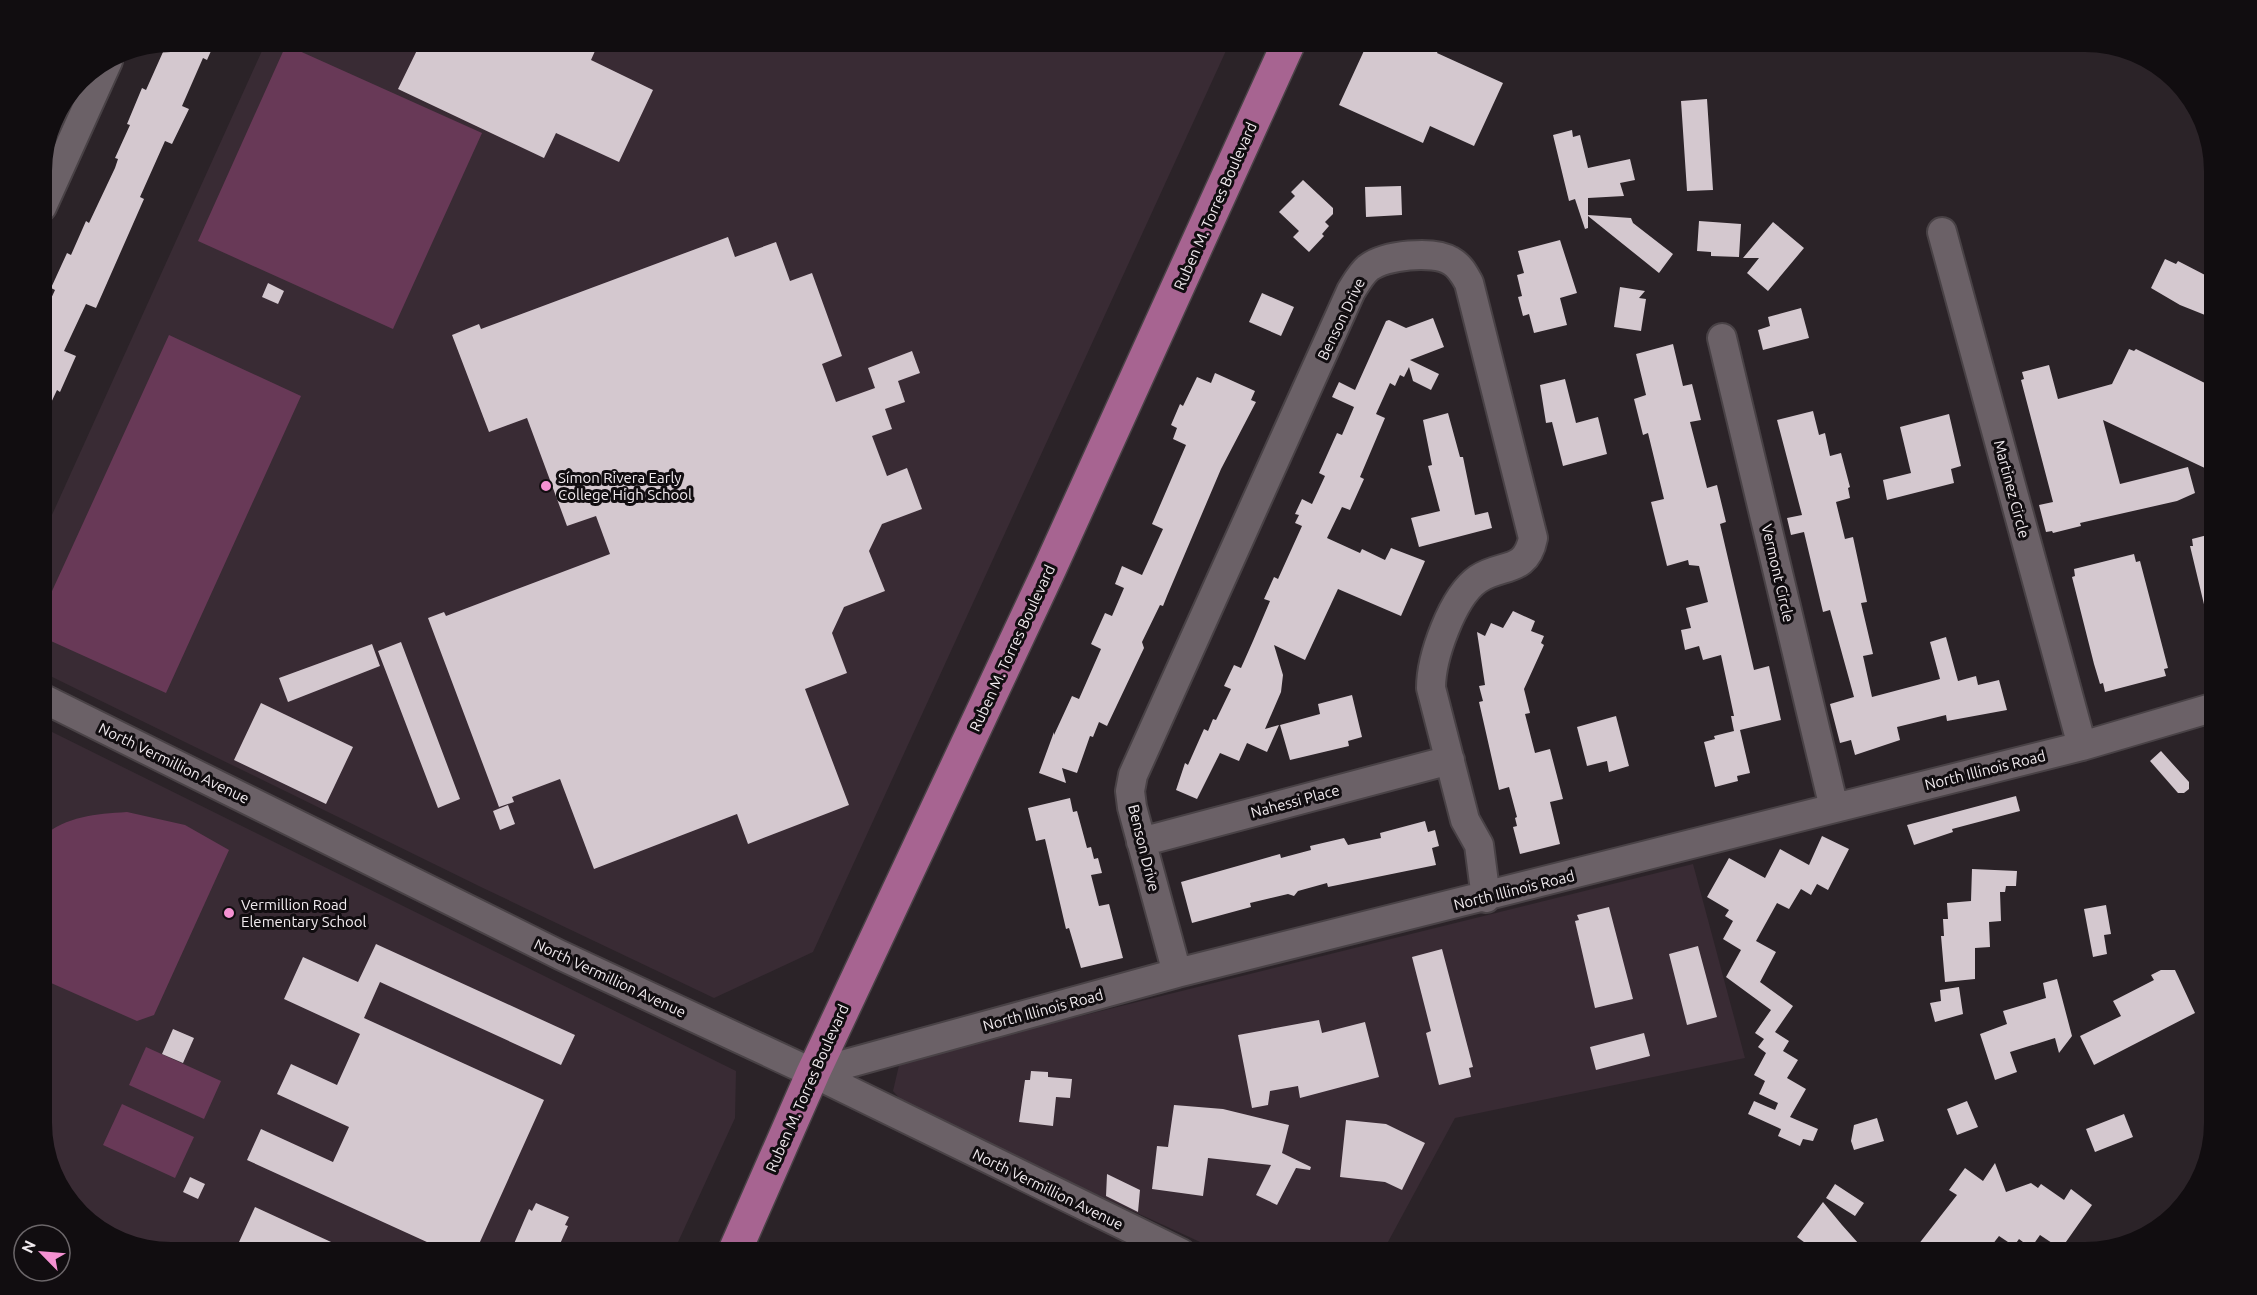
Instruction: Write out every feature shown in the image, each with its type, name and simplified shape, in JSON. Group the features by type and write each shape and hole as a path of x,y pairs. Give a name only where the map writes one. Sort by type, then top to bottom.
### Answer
{"main road":[{"name":"Ruben M. Torres Boulevard","path":"739,1242 813,1073 1050,568 1284,52"}],"street":[{"path":"53,183 101,76"},
{"name":"Martinez Circle","path":"1941,232 2082,746"},
{"name":"Benson Drive","path":"1177,973 1132,807 1130,791 1133,775 1351,291 1362,273 1371,266 1385,260 1419,255 1450,260 1461,269 1468,283 1533,538 1530,552 1521,562 1479,579 1467,590 1440,640 1431,670 1431,688 1465,820 1479,845 1486,898"},
{"name":"Vermont Circle","path":"1722,338 1834,808"},
{"name":"North Vermillion Avenue","path":"53,703 540,945 813,1073 1159,1242"},
{"name":"North Illinois Road","path":"813,1073 1177,973 1486,898 2082,746 2204,710"},
{"name":"Nahessi Place","path":"1141,842 1450,760"}],"shaded area":[{"name":"Símon Rivera Early College High School","path":"261,52 1225,52 813,952 714,998 483,888 53,677 53,513"},
{"path":"283,52 302,52 482,133 393,329 198,241"},
{"path":"169,335 301,396 166,693 53,642 53,589"},
{"name":"Vermillion Road Elementary School","path":"53,732 736,1071 735,1118 678,1242 172,1242 141,1238 112,1227 87,1208 73,1190 59,1162 53,1131"},
{"path":"127,812 185,825 229,850 154,1015 137,1021 53,984 53,829 71,820 93,815"},
{"path":"1693,864 1745,1058 1455,1118 1388,1242 1200,1242 907,1107 893,1091 900,1061"},
{"path":"146,1047 221,1081 204,1119 129,1085"},
{"path":"122,1104 194,1137 175,1178 103,1145"}],"building":[{"path":"211,52 207,60 203,58 182,106 189,109 172,144 165,141 140,197 144,199 96,308 86,304 64,351 76,356 60,392 57,390 53,399 53,294 55,290 53,284 67,253 71,255 86,221 89,223 115,168 118,159 115,158 130,125 127,124 142,88 146,90 162,53"},
{"path":"416,52 595,52 591,60 653,90 619,162 556,133 544,158 398,89"},
{"path":"1363,52 1437,52 1503,83 1474,146 1430,126 1423,143 1339,105"},
{"path":"1707,99 1713,190 1687,191 1681,101"},
{"path":"1572,130 1573,137 1580,135 1588,168 1630,159 1635,180 1620,183 1624,196 1588,198 1588,215 1631,218 1633,223 1673,254 1659,273 1588,216 1588,228 1585,229 1575,199 1569,201 1553,135"},
{"path":"1303,180 1333,208 1333,214 1325,222 1329,226 1322,234 1324,236 1309,252 1293,237 1299,231 1279,212 1295,196 1291,192"},
{"path":"1401,186 1402,215 1366,217 1365,187"},
{"path":"1699,221 1741,224 1739,257 1711,256 1711,252 1697,251"},
{"path":"1773,222 1804,248 1768,291 1747,273 1759,258 1743,258"},
{"path":"728,237 735,257 776,242 790,281 812,273 842,356 822,364 836,402 875,388 868,368 912,351 920,373 898,381 905,402 885,409 892,429 872,436 887,476 907,468 922,509 882,524 869,551 885,591 844,607 832,633 847,673 805,689 849,805 748,844 737,814 594,869 560,779 512,797 514,802 499,807 428,618 444,612 446,616 610,554 596,516 567,526 527,418 489,432 452,335 479,324 481,329"},
{"path":"1560,240 1577,293 1560,298 1567,325 1534,333 1529,314 1523,316 1518,297 1522,296 1517,275 1524,273 1518,251"},
{"path":"2165,259 2176,264 2178,261 2204,274 2204,315 2180,305 2151,288"},
{"path":"268,283 284,291 278,304 262,297"},
{"path":"1620,287 1645,291 1639,298 1646,299 1641,331 1614,327"},
{"path":"1262,293 1294,307 1281,336 1249,322"},
{"path":"1801,308 1809,338 1763,350 1758,330 1770,326 1768,317"},
{"path":"1433,318 1444,347 1410,360 1439,374 1431,390 1413,381 1409,367 1404,377 1400,375 1395,386 1390,383 1376,414 1385,418 1360,477 1364,479 1350,510 1342,507 1327,538 1360,553 1362,549 1385,560 1391,548 1425,561 1401,616 1338,589 1305,660 1274,645 1283,675 1281,692 1265,729 1279,725 1267,752 1247,743 1239,761 1220,753 1197,799 1176,790 1185,763 1188,765 1204,729 1208,731 1213,719 1216,720 1231,689 1224,686 1234,665 1241,668 1253,641 1270,601 1264,599 1274,577 1278,579 1302,526 1295,523 1299,515 1295,514 1302,499 1312,504 1325,476 1319,473 1337,433 1342,435 1354,407 1332,397 1339,382 1355,390 1386,321 1389,320 1406,328"},
{"path":"1673,344 1683,386 1692,384 1701,420 1690,422 1707,488 1717,485 1726,522 1720,524 1754,670 1769,666 1781,720 1740,730 1750,773 1737,776 1738,781 1715,787 1704,742 1715,739 1714,736 1734,731 1731,716 1734,716 1721,655 1703,660 1699,646 1685,650 1681,630 1691,628 1686,608 1708,602 1699,566 1689,565 1688,560 1667,566 1651,502 1664,499 1648,433 1643,435 1634,399 1646,395 1636,354"},
{"path":"2129,349 2134,351 2136,349 2204,383 2204,468 2103,420 2120,484 2188,467 2195,493 2177,501 2080,523 2081,526 2053,533 2052,531 2046,532 2039,505 2053,502 2021,380 2024,379 2022,372 2049,365 2058,399 2112,384"},
{"path":"1215,373 1255,391 1251,400 1256,402 1221,469 1163,606 1160,605 1142,642 1144,648 1107,726 1099,722 1093,737 1090,736 1077,773 1062,768 1066,783 1039,773 1054,732 1054,735 1072,696 1079,699 1101,649 1091,644 1105,613 1112,616 1124,588 1115,584 1122,566 1142,575 1163,529 1152,524 1186,445 1173,439 1177,428 1171,425 1180,404 1183,406 1197,377 1211,383"},
{"path":"1565,379 1576,423 1598,417 1607,454 1563,466 1552,422 1546,423 1540,385"},
{"path":"1813,411 1819,435 1825,433 1830,456 1841,453 1850,487 1848,488 1850,498 1836,502 1845,539 1853,537 1867,602 1861,603 1873,654 1863,656 1872,697 1940,679 1930,642 1946,637 1958,681 1976,676 1978,685 1999,680 2007,710 1947,721 1946,715 1897,727 1900,740 1855,755 1851,740 1840,743 1830,704 1854,697 1830,610 1823,612 1804,532 1791,535 1787,518 1802,515 1777,420"},
{"path":"1448,413 1460,457 1463,457 1475,515 1488,512 1492,528 1419,547 1411,518 1440,511 1428,466 1432,465 1423,420"},
{"path":"1949,414 1961,466 1951,469 1954,483 1887,500 1883,480 1911,473 1900,427"},
{"path":"2204,536 2204,604 2190,546 2193,546 2192,539"},
{"path":"2134,554 2136,562 2140,561 2168,668 2164,669 2166,676 2105,692 2094,664 2072,577 2075,576 2074,569"},
{"path":"1513,611 1535,621 1531,631 1544,636 1541,643 1544,645 1524,689 1530,713 1525,714 1535,753 1550,749 1563,799 1550,802 1560,844 1520,854 1513,827 1517,826 1515,818 1517,817 1509,787 1499,790 1479,702 1483,701 1479,686 1485,685 1477,632 1485,636 1491,623 1503,628"},
{"path":"401,642 460,799 438,808 378,651"},
{"path":"372,644 380,666 288,702 279,678"},
{"path":"1352,695 1362,737 1348,741 1349,746 1290,760 1280,725 1320,714 1318,704"},
{"path":"261,703 353,747 326,804 234,760"},
{"path":"1616,716 1629,766 1609,772 1607,761 1587,766 1577,727"},
{"path":"2161,751 2189,782 2189,789 2184,793 2178,793 2150,761"},
{"path":"2016,796 2020,811 1952,829 1953,832 1914,845 1907,825"},
{"path":"1070,798 1073,812 1077,811 1087,848 1091,847 1094,859 1098,858 1102,873 1091,875 1099,906 1109,904 1123,958 1081,968 1069,928 1066,929 1045,839 1036,841 1028,808"},
{"path":"508,805 515,824 500,830 493,811"},
{"path":"1425,821 1428,832 1435,830 1439,846 1432,848 1436,865 1328,887 1327,883 1298,891 1294,896 1288,894 1250,903 1251,907 1192,923 1181,882 1280,854 1281,858 1311,850 1310,846 1344,838 1348,845 1381,838 1380,833"},
{"path":"1822,836 1849,849 1828,890 1817,884 1811,895 1801,889 1789,909 1777,903 1756,941 1776,952 1760,982 1793,1006 1775,1032 1789,1041 1783,1051 1798,1060 1787,1078 1806,1089 1790,1117 1818,1129 1813,1141 1803,1139 1800,1146 1778,1136 1781,1129 1748,1114 1754,1101 1775,1110 1778,1103 1759,1094 1765,1081 1754,1075 1766,1053 1758,1047 1764,1039 1755,1033 1771,1010 1726,977 1741,950 1723,939 1733,921 1725,916 1729,910 1707,897 1729,858 1765,878 1780,849 1809,865"},
{"path":"1972,869 2017,871 2016,886 2006,886 2005,892 2000,892 2001,921 1989,922 1990,947 1975,948 1975,979 1945,982 1941,936 1944,936 1943,919 1948,919 1947,903 1971,901"},
{"path":"2106,905 2111,934 2104,935 2107,954 2093,957 2084,909"},
{"path":"1609,907 1633,999 1595,1008 1575,921 1579,920 1577,915"},
{"path":"376,944 575,1035 561,1065 380,982 364,1018 544,1100 480,1242 427,1242 247,1160 261,1129 333,1162 349,1127 277,1094 291,1064 337,1085 360,1034 284,999 303,957 358,982"},
{"path":"1698,946 1717,1017 1687,1025 1669,954"},
{"path":"1442,949 1473,1067 1469,1068 1471,1077 1439,1085 1426,1033 1431,1031 1412,957"},
{"path":"2161,970 2175,970 2195,1013 2094,1065 2080,1036 2121,1016 2113,1001 2154,980 2151,975"},
{"path":"2057,979 2072,1036 2059,1053 2055,1038 2010,1052 2017,1072 1995,1080 1980,1034 2007,1024 2003,1011 2046,998 2043,983"},
{"path":"1959,987 1963,1014 1935,1022 1930,1003 1941,1001 1940,990"},
{"path":"1319,1020 1322,1033 1365,1022 1379,1077 1300,1098 1298,1086 1270,1091 1268,1105 1252,1108 1238,1035"},
{"path":"173,1029 194,1038 183,1063 162,1054"},
{"path":"1644,1033 1650,1056 1596,1070 1590,1047"},
{"path":"1031,1071 1048,1072 1048,1077 1072,1079 1070,1098 1056,1097 1053,1126 1019,1122 1025,1080 1030,1080"},
{"path":"1967,1101 1978,1127 1957,1135 1947,1109"},
{"path":"1174,1105 1223,1109 1289,1125 1282,1153 1311,1167 1310,1170 1296,1168 1277,1205 1256,1195 1271,1165 1208,1158 1203,1196 1152,1189 1157,1146 1168,1147"},
{"path":"2124,1114 2133,1137 2095,1152 2086,1129"},
{"path":"1877,1118 1884,1141 1854,1150 1851,1141 1854,1125"},
{"path":"1346,1120 1386,1124 1425,1143 1402,1190 1385,1182 1340,1177"},
{"path":"1995,1163 2006,1192 2031,1183 2038,1188 2041,1184 2064,1200 2071,1189 2092,1205 2066,1242 2050,1242 2040,1235 2035,1242 2023,1242 2019,1239 2017,1242 2008,1242 1999,1236 1994,1242 1920,1242 1957,1195 1949,1190 1965,1168 1983,1181"},
{"path":"1107,1174 1140,1190 1138,1212 1106,1196"},
{"path":"190,1177 205,1184 198,1199 183,1192"},
{"path":"1835,1184 1864,1203 1855,1216 1826,1198"},
{"path":"1823,1202 1857,1242 1804,1242 1797,1237"},
{"path":"536,1203 569,1217 565,1225 568,1226 561,1242 515,1242 529,1209 532,1211"},
{"path":"255,1207 331,1242 239,1242"}],"place":[{"name":"Símon Rivera Early College High School","path":"546,486"},
{"name":"Vermillion Road Elementary School","path":"229,913"}]}
